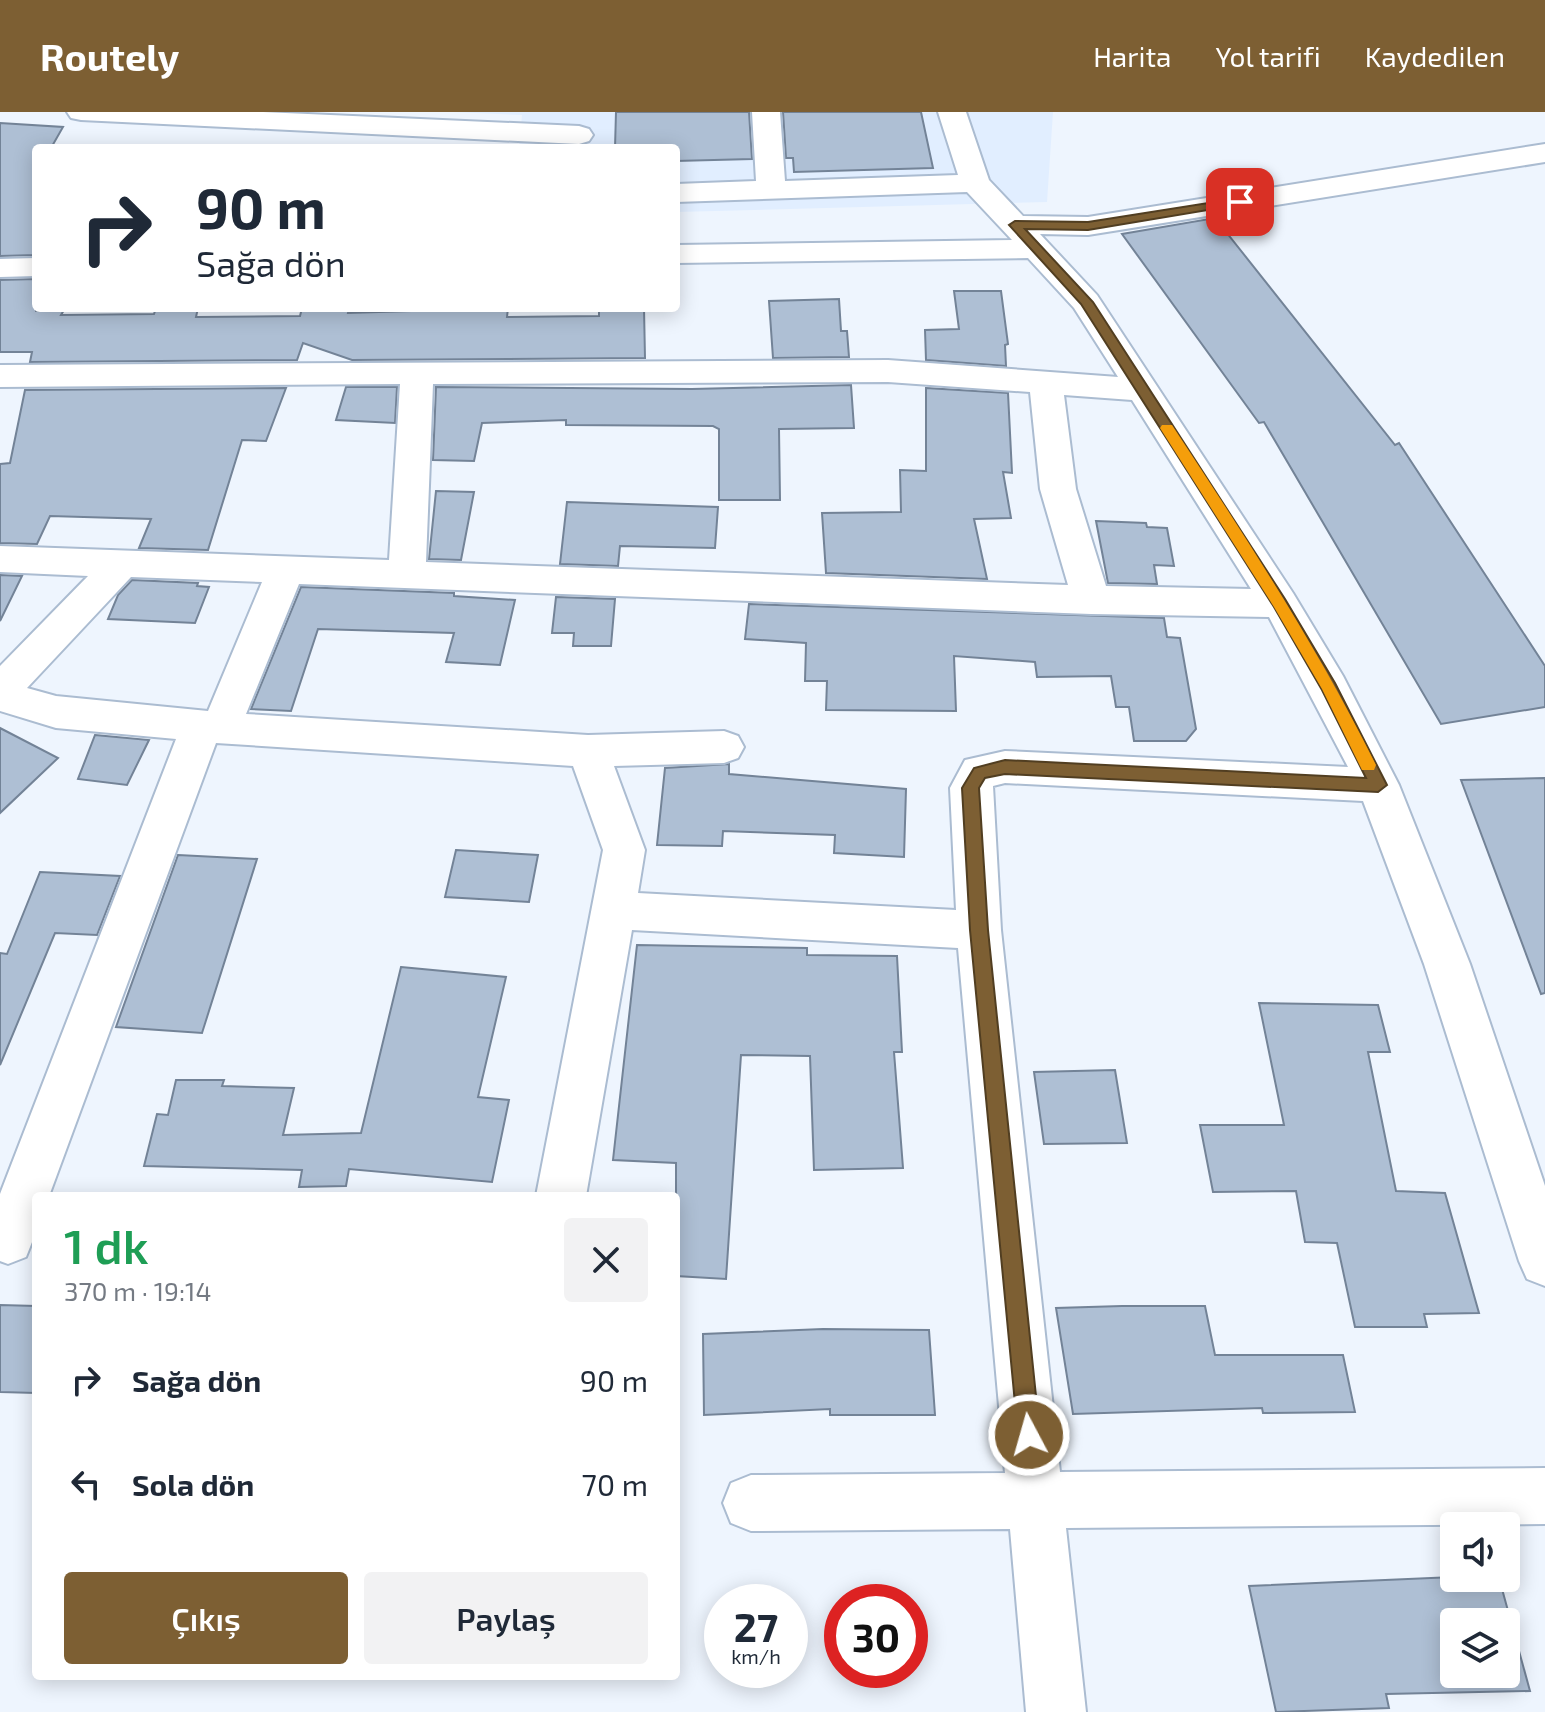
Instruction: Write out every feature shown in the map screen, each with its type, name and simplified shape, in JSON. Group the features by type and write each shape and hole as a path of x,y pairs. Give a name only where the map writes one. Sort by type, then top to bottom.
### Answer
{"street":[{"path":"81,112 580,132"},
{"path":"766,112 771,190"},
{"path":"952,112 975,183 1086,302 1280,603 1329,687 1378,785 1447,964 1545,1261"},
{"path":"680,254 1026,237 1545,153"},
{"path":"680,193 975,183"},
{"path":"0,268 32,267"},
{"path":"0,376 888,371 1142,390"},
{"path":"407,573 417,374"},
{"path":"1046,383 1058,489 1091,600"},
{"path":"0,559 120,566 407,573 1091,600 1280,603"},
{"path":"120,566 0,693 56,712 212,726 588,751 724,747"},
{"path":"33,1192 212,726 286,569"},
{"path":"562,1192 624,850 588,751"},
{"path":"1056,1712 979,930 971,788 980,772 1005,767 1378,785"},
{"path":"613,910 979,930"},
{"path":"15,1239 32,1195"},
{"path":"751,1503 1035,1498 1545,1496"}],"shaded area":[{"path":"453,112 1053,112 1047,202 680,212 680,144 519,144 522,115"}],"building":[{"path":"616,112 749,112 752,159 680,161 680,144 615,144"},
{"path":"783,112 921,112 933,168 794,172 793,158 786,158"},
{"path":"0,123 63,127 53,144 32,144 32,255 0,256"},
{"path":"1215,218 1395,445 1399,443 1545,666 1545,707 1441,724 1264,422 1259,423 1122,234"},
{"path":"32,279 32,312 63,312 61,315 197,312 196,317 300,316 301,312 508,312 507,317 644,312 645,358 352,360 303,343 297,360 30,362 32,352 0,352 0,280"},
{"path":"954,291 1001,291 1008,344 1005,345 1006,366 926,360 925,330 959,329"},
{"path":"839,299 841,331 847,331 849,357 773,358 769,301"},
{"path":"851,385 854,428 779,429 780,500 719,500 719,429 713,426 566,425 566,420 482,423 474,461 433,460 436,387 692,389"},
{"path":"346,387 397,387 395,423 336,420"},
{"path":"286,388 266,441 242,440 208,550 139,548 151,519 50,516 37,544 0,543 0,464 10,463 25,390"},
{"path":"926,388 1008,393 1012,473 1003,472 1011,518 974,519 987,579 826,573 822,513 901,512 900,470 926,471"},
{"path":"436,491 474,492 461,560 429,559"},
{"path":"567,502 718,507 715,548 620,546 618,566 560,564"},
{"path":"1096,521 1146,523 1147,527 1167,528 1174,566 1154,565 1157,584 1108,583"},
{"path":"0,575 22,576 0,621"},
{"path":"132,580 198,583 197,586 209,587 195,623 108,619 118,595"},
{"path":"301,587 454,593 454,596 515,600 500,665 446,662 454,633 318,629 291,711 251,709"},
{"path":"556,597 615,599 611,646 573,646 574,633 552,633"},
{"path":"749,604 1164,618 1167,637 1180,638 1196,729 1186,741 1134,741 1129,707 1116,707 1111,676 1037,677 1035,662 954,656 956,711 826,710 827,681 805,681 806,643 745,639"},
{"path":"0,728 58,758 0,813"},
{"path":"95,735 149,740 127,785 78,779"},
{"path":"729,764 729,774 906,789 904,857 834,853 835,835 723,831 722,846 657,845 665,768"},
{"path":"1545,778 1545,993 1541,994 1461,780"},
{"path":"456,850 538,855 529,902 445,897"},
{"path":"178,855 257,859 202,1033 116,1027"},
{"path":"40,872 120,876 97,935 55,933 0,1065 0,953 7,954"},
{"path":"637,945 807,948 807,955 897,956 902,1052 894,1052 903,1168 814,1170 810,1056 741,1055 726,1279 680,1276 680,1192 676,1192 676,1163 613,1160"},
{"path":"401,967 506,977 478,1097 509,1100 492,1182 349,1169 346,1186 299,1187 302,1170 144,1166 157,1114 168,1115 176,1080 224,1080 222,1086 294,1088 283,1135 361,1133"},
{"path":"1259,1003 1378,1005 1390,1052 1368,1052 1396,1191 1445,1193 1479,1313 1424,1314 1427,1327 1355,1327 1337,1243 1305,1242 1296,1191 1213,1192 1200,1125 1284,1125"},
{"path":"1115,1070 1127,1143 1044,1144 1034,1072"},
{"path":"0,1305 32,1306 32,1393 0,1392"},
{"path":"1205,1306 1215,1355 1343,1355 1355,1412 1263,1413 1262,1408 1073,1414 1056,1308"},
{"path":"823,1329 929,1330 935,1415 830,1415 830,1409 704,1415 703,1334"},
{"path":"1440,1578 1440,1592 1503,1592 1507,1608 1440,1608 1440,1688 1520,1688 1520,1655 1530,1691 1386,1694 1389,1708 1276,1712 1249,1586"}],"slow traffic":[{"path":"1167,428 1280,603 1329,687 1368,765"}],"route":[{"path":"1029,1435 979,930 971,788 980,772 1005,767 1378,785 1329,687 1280,603 1086,302 1015,225 1088,226 1240,202"}]}
